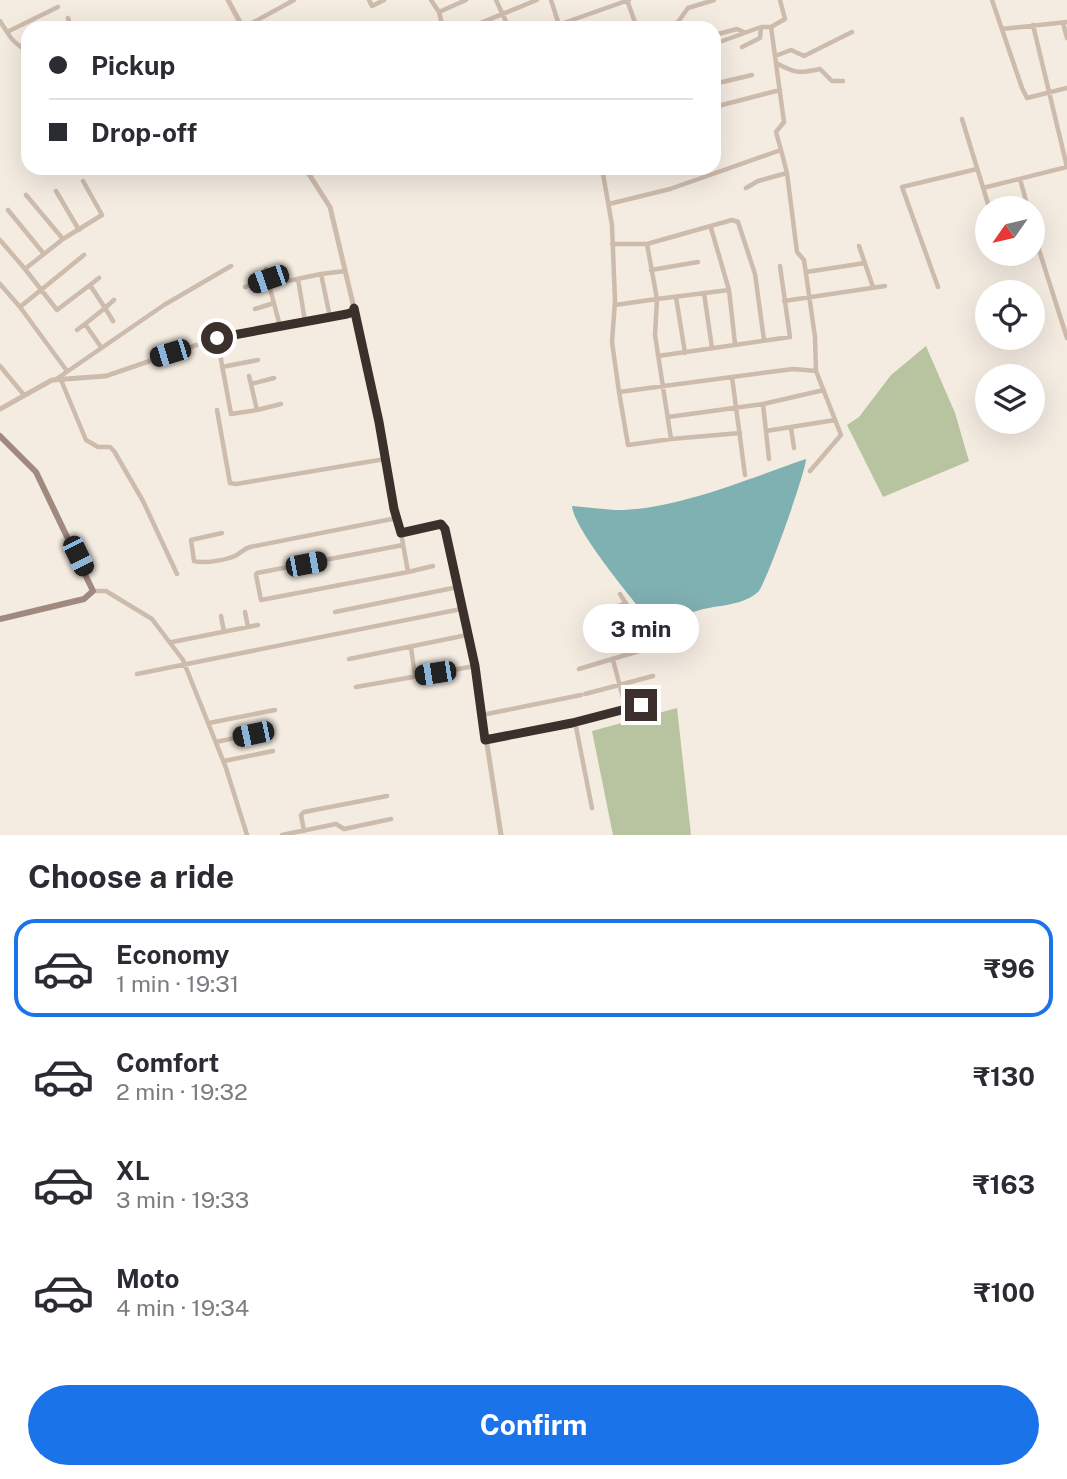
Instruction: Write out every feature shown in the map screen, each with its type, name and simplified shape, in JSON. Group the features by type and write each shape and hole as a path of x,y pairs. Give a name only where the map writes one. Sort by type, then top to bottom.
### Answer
{"main road":[{"path":"0,436 36,472 89,577 93,591 84,599 0,619"}],"street":[{"path":"228,0 239,21"},
{"path":"256,21 294,0"},
{"path":"369,0 372,6 384,0"},
{"path":"431,0 441,21"},
{"path":"439,12 466,0"},
{"path":"496,0 506,21"},
{"path":"484,21 537,0"},
{"path":"552,0 558,21"},
{"path":"572,21 628,0 634,21"},
{"path":"679,21 688,8 714,0"},
{"path":"721,41 761,27 771,27 785,19 780,0"},
{"path":"992,0 1027,97 1067,89"},
{"path":"29,21 58,7"},
{"path":"0,22 15,45 21,47"},
{"path":"1001,29 1065,22 1067,38"},
{"path":"7,32 21,25"},
{"path":"983,188 1067,167 1064,143 1033,25"},
{"path":"742,47 760,38 761,27"},
{"path":"771,27 784,122 776,132 787,173 797,252 804,260 816,337 816,370 841,435 810,471"},
{"path":"721,33 737,29 745,32"},
{"path":"775,56 791,50 804,56 852,32"},
{"path":"776,63 784,69 800,73 820,69 832,81 843,81"},
{"path":"721,83 752,75"},
{"path":"721,105 780,90"},
{"path":"962,119 986,196"},
{"path":"721,171 782,150"},
{"path":"938,287 902,187 977,169"},
{"path":"746,188 758,181 787,173"},
{"path":"309,175 330,207 354,308 408,572"},
{"path":"603,175 612,244 612,342 628,445 740,433"},
{"path":"608,204 670,189 710,175"},
{"path":"1020,179 1025,196"},
{"path":"25,269 63,239 102,215 83,181"},
{"path":"57,191 79,230"},
{"path":"26,195 63,239"},
{"path":"8,210 44,254"},
{"path":"612,244 647,244 732,220 738,222 755,274 764,340"},
{"path":"711,228 729,290 735,344"},
{"path":"0,240 57,310 99,278"},
{"path":"647,244 657,299 654,324 671,439"},
{"path":"859,246 873,288"},
{"path":"20,307 84,255"},
{"path":"651,270 698,262"},
{"path":"806,272 865,263"},
{"path":"0,409 54,380 164,305 231,266"},
{"path":"658,356 790,337 780,266"},
{"path":"1044,266 1067,338"},
{"path":"266,268 279,326"},
{"path":"245,287 345,271"},
{"path":"321,274 330,317"},
{"path":"298,279 305,321"},
{"path":"0,284 67,371"},
{"path":"90,285 113,321"},
{"path":"784,301 885,286"},
{"path":"614,305 729,290"},
{"path":"704,293 712,348"},
{"path":"677,297 685,352"},
{"path":"77,330 114,300"},
{"path":"255,309 274,303"},
{"path":"54,380 106,376 217,338 347,314 353,312 354,308"},
{"path":"85,324 102,347"},
{"path":"217,338 231,414"},
{"path":"222,368 258,360"},
{"path":"0,366 24,396"},
{"path":"619,392 793,369 816,370"},
{"path":"249,376 257,410"},
{"path":"732,377 745,475"},
{"path":"251,384 274,378"},
{"path":"61,380 86,440 98,447 110,447 114,451 153,520 177,574"},
{"path":"668,417 763,404 824,390"},
{"path":"281,404 231,414 218,413 230,483 385,459"},
{"path":"763,404 769,459"},
{"path":"766,431 835,420"},
{"path":"791,428 794,448"},
{"path":"222,533 191,540 194,561 227,558 239,555 244,548 397,518"},
{"path":"401,533 441,524 445,529 475,666 501,835"},
{"path":"403,545 256,575 262,601 433,566"},
{"path":"335,612 458,587"},
{"path":"93,591 106,591 152,619 186,664 223,761 247,835"},
{"path":"579,669 649,648 649,640 620,594"},
{"path":"598,613 626,603"},
{"path":"137,674 461,609"},
{"path":"245,612 248,627"},
{"path":"221,616 224,632"},
{"path":"607,636 639,624"},
{"path":"172,642 258,625"},
{"path":"349,659 467,635"},
{"path":"411,647 415,676"},
{"path":"613,660 626,709"},
{"path":"356,687 475,666"},
{"path":"481,715 583,695 653,676"},
{"path":"485,740 575,722 656,701"},
{"path":"209,723 275,710"},
{"path":"575,722 592,808"},
{"path":"216,742 272,730"},
{"path":"223,761 273,751"},
{"path":"304,831 300,815 304,812 387,796"},
{"path":"282,835 336,824 344,829 391,819"}],"green space":[{"path":"926,346 955,413 969,461 883,497 847,425 859,417 891,375"},
{"path":"677,708 691,835 613,835 592,731"}],"water":[{"path":"806,459 785,526 758,592 743,601 691,613 659,633 595,551 572,506 614,510 661,505 712,492"}],"route":[{"path":"217,338 347,314 353,312 354,308 401,533 441,524 445,529 475,666 485,740 572,723 641,705"}]}
